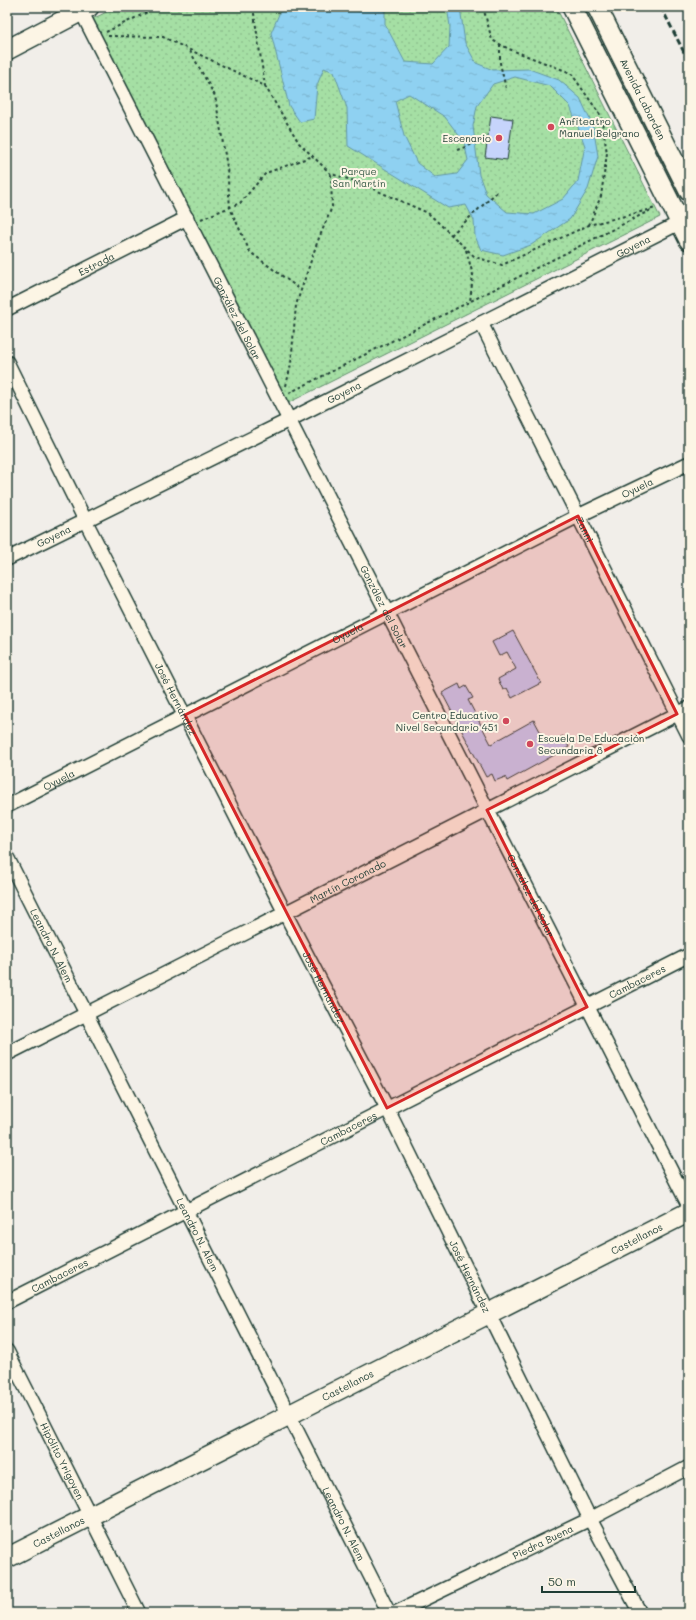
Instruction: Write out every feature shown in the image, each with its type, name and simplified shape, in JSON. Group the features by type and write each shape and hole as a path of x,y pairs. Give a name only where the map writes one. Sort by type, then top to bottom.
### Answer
{"street":[{"path":"572,7 685,221 689,240"},
{"name":"Avenida Labarden","path":"596,7 689,191"},
{"path":"7,50 83,8"},
{"name":"González del Solar","path":"83,8 192,219 278,399 689,1206"},
{"name":"Estrada","path":"7,309 192,219"},
{"name":"Goyena","path":"7,559 289,420 685,221"},
{"name":"Zanni","path":"481,323 578,516 683,711 689,736"},
{"name":"José Hernández","path":"7,362 85,520 285,913 387,1108 590,1519 640,1613"},
{"name":"Oyuela","path":"7,806 578,516 689,463"},
{"name":"Martín Coronado","path":"7,1054 683,711"},
{"name":"Leandro N. Alem","path":"7,857 389,1613"},
{"name":"Cambaceres","path":"7,1302 689,955"},
{"name":"Castellanos","path":"7,1558 689,1212"},
{"name":"Hipólito Yrigoyen","path":"7,1351 139,1613"},
{"name":"Piedra Buena","path":"395,1613 590,1519 689,1467"}],"path":[{"path":"105,33 158,7"},
{"path":"254,7 265,86 299,143 331,174 355,182 428,213 475,257 502,265 589,225 656,208 278,399"},
{"path":"483,7 492,40 571,73 601,116 607,154 601,196 589,225"},
{"path":"106,36 163,37 265,86"},
{"path":"500,44 500,63 506,89"},
{"path":"190,50 214,96 227,167 230,208 250,252 301,290"},
{"path":"457,150 481,141"},
{"path":"192,219 230,208 240,203 266,174 313,156"},
{"path":"278,399 285,390 291,364 296,305 317,243 332,207 331,174"},
{"path":"451,235 498,191"},
{"path":"466,248 473,275 470,302"}],"highlighted area":[{"path":"578,516 677,714 487,810 587,1007 387,1108 185,715"}],"green space":[{"name":"Parque San Martín","path":"117,7 556,7 660,217 282,406 90,20"}],"water":[{"path":"282,7 385,7 385,24 405,62 433,64 449,47 450,26 447,7 460,7 465,43 476,63 493,70 529,69 559,80 580,98 593,126 598,156 588,189 570,219 531,245 503,255 481,250 475,236 474,220 466,205 448,208 348,146 347,108 334,72 324,68 317,85 314,119 300,122 289,106 271,33","holes":["515,77 550,86 570,106 585,146 578,181 563,199 534,214 507,212 486,194 479,175 473,126 477,106 493,84","409,94 445,117 464,142 468,160 457,174 435,177 417,163 404,136 395,101"]}],"building":[{"name":"Escenario","path":"491,116 513,119 507,160 485,157"},
{"path":"513,631 541,683 512,698 507,688 503,690 498,679 516,669 507,652 499,656 492,642"},
{"path":"459,684 461,689 466,686 473,698 468,700 491,744 534,720 547,744 563,736 569,747 507,781 505,777 495,781 492,774 486,777 442,693"}],"railway":[{"path":"661,7 689,62"}],"place":[{"name":"Anfiteatro Manuel Belgrano","path":"551,127"},
{"name":"Escenario","path":"499,138"},
{"name":"Centro Educativo Nivel Secundario 451","path":"506,721"},
{"name":"Escuela De Educación Secundaria 8","path":"530,744"}]}
